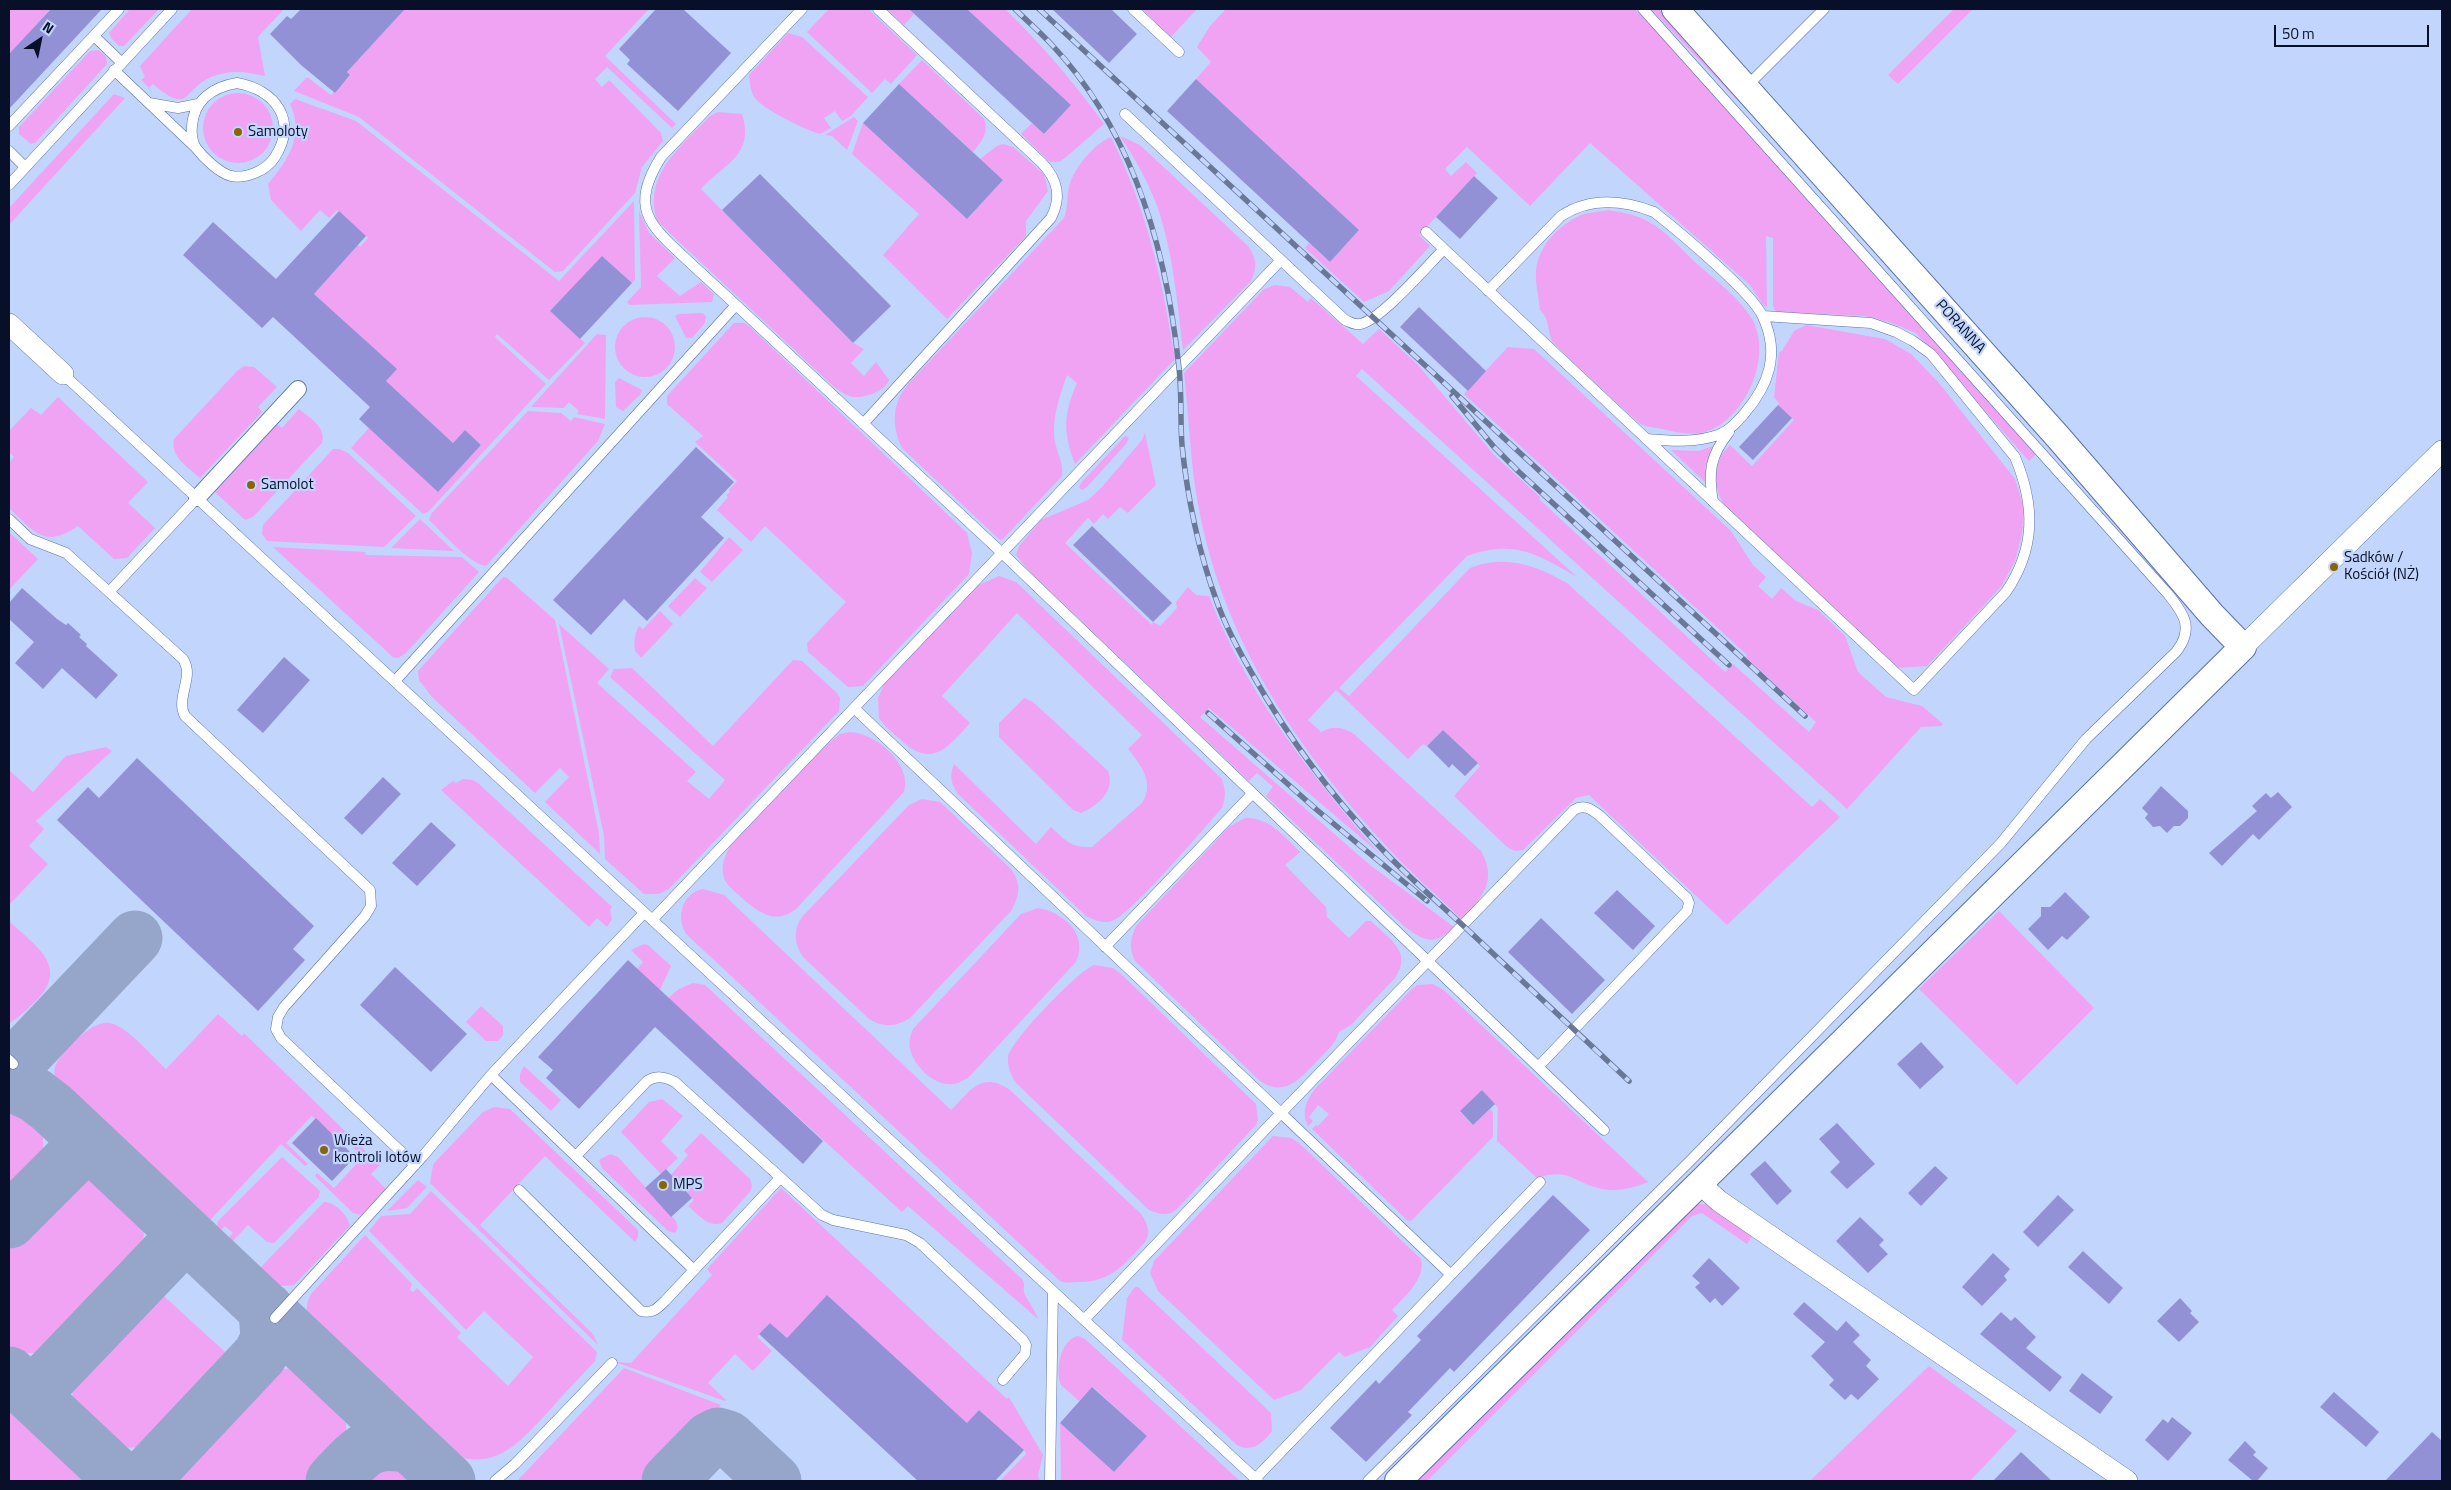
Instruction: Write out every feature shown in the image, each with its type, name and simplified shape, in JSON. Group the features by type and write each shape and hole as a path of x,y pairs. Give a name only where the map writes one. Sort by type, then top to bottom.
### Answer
{"street":[{"name":"PORANNA","path":"1677,10 2058,437 2212,615 2243,647"},
{"path":"9,324 63,374"},
{"path":"197,498 298,389"},
{"path":"1398,1481 2442,451"},
{"path":"1699,1183 1720,1201 2127,1481"}],"lane":[{"path":"9,126 119,9"},
{"path":"9,185 172,9"},
{"path":"802,9 660,157 650,176 647,187 647,213 657,232 1001,552 1604,1130"},
{"path":"863,424 1051,218 1058,198 1056,180 1048,169 878,9"},
{"path":"1133,9 1179,52"},
{"path":"1368,1481 1691,1160 2001,843 2086,739 2176,652 2183,643 2187,630 2182,613 2168,594 1644,9"},
{"path":"1745,88 1824,9"},
{"path":"94,36 122,62"},
{"path":"114,70 195,147 231,176 247,175 261,170 273,160 281,148 284,133 283,118 276,103 266,93 252,86 237,83 222,86 209,93 198,104 191,132 195,147"},
{"path":"149,103 178,108 198,104"},
{"path":"1125,114 1345,320 1358,325 1364,323 1388,306 1444,249"},
{"path":"9,152 25,167"},
{"path":"1488,291 1561,216 1575,207 1607,201 1636,205 1654,212 1748,296 1763,316 1770,339 1771,366 1765,386 1717,446 1711,463 1710,479 1713,502"},
{"path":"1426,232 1914,690 2006,592 2024,559 2029,533 2029,502 2023,477 2015,457 1930,354 1914,341 1871,323 1763,316"},
{"path":"652,920 1281,260"},
{"path":"395,681 736,305"},
{"path":"63,374 1256,1480 1450,1274 1540,1182"},
{"path":"1646,439 1697,440 1731,429"},
{"path":"109,592 197,498"},
{"path":"9,519 30,539 66,553 186,664 187,675 181,706 185,716 370,890 372,901 368,912 284,1007 278,1017 276,1029 282,1038 414,1165"},
{"path":"854,708 1450,1274"},
{"path":"1106,947 1252,794"},
{"path":"1084,1320 1574,810 1586,807 1599,815 1687,898 1689,906 1687,911 1538,1067"},
{"path":"275,1318 414,1165 492,1075 644,912"},
{"path":"492,1075 694,1270"},
{"path":"576,1156 647,1081 660,1077 675,1082 780,1178 827,1218 906,1235 920,1243 1026,1345 1025,1354 1002,1380"},
{"path":"519,1190 641,1311 648,1312 656,1310 780,1178"},
{"path":"1050,1481 1053,1292"},
{"path":"496,1481 515,1464 612,1363"}],"shaded area":[{"path":"9,9 51,9 9,54"},
{"path":"130,9 159,9 124,46 119,46 109,33"},
{"path":"192,9 284,9 258,37 265,76 238,72 218,74 202,82 180,99 165,93 153,84 149,88 141,80 145,77 140,66"},
{"path":"405,9 649,9 605,56 676,124 672,128 607,67 595,79 602,87 609,80 661,133 663,141 642,167 635,193 563,271 555,272 359,117 294,91 307,77 331,95 350,76 347,72"},
{"path":"829,9 868,9 917,55 891,84 885,79 872,93 807,32"},
{"path":"887,9 909,9 914,14 904,25"},
{"path":"967,9 1005,9 1057,64 1104,124 1065,158 1059,162 1050,162 1021,134 1032,123 1044,134 1071,105"},
{"path":"1142,9 1197,9 1171,37"},
{"path":"1226,9 1635,9 1686,60 2036,454 2029,461 1916,333 1889,322 1865,316 1776,312 1773,306 1773,238 1766,236 1767,307 1763,305 1750,285 1590,143 1530,206 1467,147 1445,169 1451,176 1466,162 1477,173 1419,235 1430,246 1389,291 1364,302 1305,248 1309,243 1330,262 1359,230 1196,79 1211,62 1197,47 1210,26"},
{"path":"1651,9 1659,9 1792,158"},
{"path":"1954,9 1973,9 1898,84 1888,75"},
{"path":"788,33 802,37 868,97 851,116 842,121 835,111 824,118 831,128 820,134 796,124 767,108 755,98 750,87 749,75"},
{"path":"98,50 106,56 107,64 36,142 31,144 19,134 19,127 90,51"},
{"path":"922,60 984,119 985,133 973,152 899,84"},
{"path":"245,93 258,99 267,108 271,114 273,128 271,142 263,153 252,161 231,163 224,161 213,153 205,142 203,121 205,114 213,103 224,95"},
{"path":"114,94 125,98 9,225 9,208"},
{"path":"295,99 356,121 559,281 634,201 635,280 632,283 603,257 550,311 585,343 549,380 497,334 495,337 546,384 428,512 423,514 351,448 369,428 438,491 481,445 465,430 453,443 386,381 396,369 314,294 358,245 360,247 368,238 337,210 329,218 320,210 301,231 271,200 268,184 288,156 295,137 296,126 290,104"},
{"path":"718,112 742,114 745,128 744,139 741,149 735,157 701,189 853,343 864,349 851,363 864,376 876,362 889,380 880,390 870,395 852,397 833,386 657,221 654,204 655,189 667,162 710,116"},
{"path":"854,117 858,121 847,150 832,136 825,135"},
{"path":"863,123 967,219 1003,180 980,159 997,146 1003,144 1013,147 1044,174 1048,191 1026,221 1026,236 947,319 883,255 919,214 852,154"},
{"path":"1120,136 1140,145 1249,247 1254,256 1255,268 1251,281 1183,350 1174,276 1162,221 1144,177"},
{"path":"1111,137 1124,164 1152,245 1165,300 1175,359 1075,464 1068,442 1066,424 1069,405 1077,383 1067,375 1054,425 1055,442 1061,462 1062,476 1000,540 902,448 896,431 896,406 909,383 1064,218 1069,187 1073,176 1086,156"},
{"path":"1608,210 1636,216 1656,226 1732,295 1752,319 1758,334 1759,350 1752,384 1734,413 1722,424 1708,431 1697,433 1674,432 1641,424 1566,355 1550,337 1547,321 1540,310 1537,286 1536,271 1541,253 1551,237 1565,224 1584,214"},
{"path":"639,211 649,233 675,258 657,276 680,296 701,282 714,294 712,302 629,305 627,302 641,287"},
{"path":"1275,285 1290,287 1308,302 1311,298 1363,344 1379,329 1418,365 1495,456 1540,497 1539,499 1725,672 1733,664 1809,732 1816,722 1746,657 1747,655 1464,394 1508,347 1534,349 1731,531 1753,565 1766,577 1758,586 1772,599 1781,588 1796,601 1818,610 1845,636 1858,672 1886,697 1922,706 1943,724 1941,726 1921,727 1847,809 1362,369 1356,376 1577,577 1537,556 1512,549 1484,551 1467,556 1339,688 1349,696 1470,568 1495,562 1507,562 1532,567 1567,583 1812,807 1820,799 1840,817 1727,925 1589,795 1576,798 1523,850 1515,851 1507,847 1454,796 1480,766 1443,730 1427,746 1423,744 1408,759 1336,690 1308,720 1321,732 1330,728 1338,728 1354,734 1481,851 1486,862 1488,880 1476,904 1462,920 1398,858 1356,812 1324,773 1295,732 1268,690 1245,647 1225,601 1209,554 1195,488 1184,373 1264,289"},
{"path":"702,313 706,316 705,323 692,338 686,338 675,316 679,314"},
{"path":"645,317 662,322 670,330 675,347 670,364 662,372 645,377 628,372 620,364 615,347 620,330 628,322"},
{"path":"734,323 748,325 967,533 972,553 969,574 863,686 848,687 808,652 807,643 846,602 765,526 751,542 717,510 728,497 726,495 737,481 695,442 703,436 667,404 667,396"},
{"path":"1806,325 1885,339 1911,354 1939,383 2015,479 2024,508 2022,534 2015,561 2001,587 1927,666 1898,668 1726,508 1718,492 1717,468 1724,452 1730,445 1752,466 1794,420 1778,405 1779,403 1774,397 1779,352 1782,351 1794,331"},
{"path":"597,334 606,335 605,419 577,414 579,411 569,402 564,408 531,407"},
{"path":"244,366 254,367 277,387 258,407 262,412 200,478 185,466 177,456 173,445 174,439 237,371"},
{"path":"619,378 642,390 640,395 623,411 616,407 615,382"},
{"path":"58,397 148,482 128,503 155,528 127,558 114,559 78,526 57,536 48,537 40,535 9,508 9,463 14,457 9,452 9,431 31,408 41,415"},
{"path":"299,409 320,428 323,438 322,443 253,517 245,520 215,492 277,424 282,428"},
{"path":"528,411 561,413 571,421 574,417 605,424 598,441 486,566 479,564 464,554 429,520 431,514"},
{"path":"1145,433 1156,485 1128,513 1120,507 1108,519 1103,514 1094,524 1088,518 1065,543 1152,625 1153,622 1160,626 1177,608 1176,602 1188,587 1196,595 1209,596 1224,632 1242,666 1282,732 1329,794 1379,853 1209,708 1200,717 1370,865 1454,927 1441,937 1429,940 1418,936 1404,926 1266,796 1273,787 1257,773 1249,781 1029,571 1016,555 1019,546 1041,520 1088,500 1102,487 1142,440"},
{"path":"1125,436 1129,438 1126,444 1087,487 1082,490 1079,488 1081,483"},
{"path":"1714,446 1706,464 1705,482 1671,450 1698,451"},
{"path":"333,449 339,449 348,453 416,516 384,547 267,541 262,534 263,525"},
{"path":"420,519 454,551 391,548"},
{"path":"9,532 38,559 9,590"},
{"path":"729,537 743,550 712,582 700,572"},
{"path":"273,547 365,552 366,555 462,557 479,572 406,653 398,658 394,658"},
{"path":"999,576 1016,582 1223,782 1225,793 1222,808 1150,888 1121,915 1109,922 1102,922 1086,916 958,794 952,783 951,776 954,764 1036,844 1051,827 1069,843 1092,847 1142,803 1146,796 1147,781 1145,774 1138,761 1128,749 1142,735 1017,613 942,696 970,723 946,747 930,754 921,753 912,749 901,740 879,718 878,698 885,682 979,585"},
{"path":"503,577 507,578 555,620 599,833 600,854 545,802 569,777 560,768 535,793 432,697 419,680 418,671"},
{"path":"695,578 707,588 680,617 668,606"},
{"path":"660,611 673,624 641,658 635,651 637,629 639,626 643,629"},
{"path":"559,624 609,669 597,683 696,772 687,781 709,799 725,780 610,677 614,669 632,668 713,746 793,660 802,661 837,693 840,698 839,711 669,889 659,894 644,894 605,859 604,836"},
{"path":"1024,698 1033,702 1108,771 1109,785 1104,797 1087,810 1081,813 1073,810 999,737 999,723"},
{"path":"850,732 870,738 890,752 903,771 905,781 904,792 796,909 788,914 774,917 761,912 742,898 725,881 723,869 727,853 731,845 825,746 840,734"},
{"path":"106,747 112,751 36,821 44,829 29,846 48,864 9,905 9,770 33,792 66,756"},
{"path":"463,779 473,780 478,783 612,907 610,910 612,919 607,927 597,918 589,927 441,790 453,781 456,783"},
{"path":"922,799 940,802 1010,868 1018,884 1018,894 1011,911 911,1017 901,1023 885,1025 869,1019 803,957 796,942 796,932 802,917 909,805"},
{"path":"1245,818 1269,824 1300,852 1285,865 1326,907 1327,917 1349,938 1366,921 1371,921 1391,940 1400,953 1400,969 1395,978 1351,1025 1339,1032 1330,1047 1305,1073 1292,1084 1284,1087 1268,1085 1259,1080 1135,961 1131,948 1131,939 1136,926 1229,827"},
{"path":"703,889 724,895 951,1110 970,1090 983,1083 1000,1084 1010,1090 1141,1214 1147,1224 1148,1231 1145,1242 1117,1270 1101,1279 1067,1283 1060,1281 687,935 681,921 683,907 690,895"},
{"path":"1038,908 1056,914 1071,926 1079,942 1076,962 968,1078 953,1084 946,1084 933,1079 922,1070 913,1058 910,1049 910,1038 913,1029 1021,914"},
{"path":"1999,911 2094,1008 2017,1085 1919,989"},
{"path":"9,921 45,957 50,977 46,988 36,1001 20,1016 9,1023"},
{"path":"644,944 648,945 671,966 660,990 637,969 643,962 631,950"},
{"path":"1094,965 1113,968 1120,973 1256,1104 1258,1120 1256,1125 1174,1212 1160,1214 1149,1210 1015,1082 1008,1064 1008,1057 1012,1048 1032,1022 1074,980"},
{"path":"693,983 705,985 1022,1279 1025,1294 1038,1319 908,1206 902,1212 668,998 679,989"},
{"path":"1433,984 1445,991 1648,1182 1625,1189 1608,1190 1565,1175 1557,1174 1537,1178 1497,1141 1498,1108 1482,1090 1460,1112 1473,1125 1490,1109 1493,1112 1493,1137 1411,1221 1407,1220 1312,1129 1316,1125 1318,1126 1329,1114 1318,1105 1309,1117 1313,1121 1308,1126 1305,1107 1315,1089 1411,990 1417,985"},
{"path":"481,1006 503,1026 503,1035 498,1041 486,1041 466,1022"},
{"path":"218,1014 242,1036 244,1033 380,1165 371,1174 386,1189 361,1215 353,1213 315,1176 317,1173 334,1188 363,1157 338,1133 334,1137 312,1116 286,1143 308,1164 305,1166 281,1144 211,1219 199,1222 58,1089 54,1072 58,1061 70,1045 95,1026 110,1023 124,1030 166,1069"},
{"path":"524,1066 561,1100 551,1111 520,1082 520,1074"},
{"path":"662,1099 683,1116 661,1141 678,1158 661,1174 621,1132 649,1102"},
{"path":"9,1104 43,1125 43,1159 9,1195"},
{"path":"494,1107 510,1109 638,1230 638,1237 635,1242 545,1156 480,1225 593,1334 598,1345 430,1183 433,1165 436,1161 483,1112"},
{"path":"701,1133 750,1179 752,1186 750,1192 722,1223 712,1224 708,1222 688,1206 694,1200 671,1175 688,1155 684,1151"},
{"path":"1273,1136 1291,1138 1299,1143 1421,1259 1422,1266 1413,1287 1392,1310 1398,1316 1370,1347 1345,1357 1339,1352 1301,1390 1274,1400 1158,1291 1150,1273 1154,1261"},
{"path":"610,1154 618,1157 676,1221 678,1227 675,1233 668,1231 602,1168 599,1160"},
{"path":"282,1157 320,1191 319,1197 274,1243 267,1242 248,1225 230,1244 223,1244 233,1233 225,1226 215,1236 218,1221"},
{"path":"98,1179 144,1222 143,1255 48,1353 14,1353 9,1348 9,1240 66,1180"},
{"path":"418,1180 427,1187 407,1208 387,1211"},
{"path":"781,1188 1007,1399 1009,1397 1043,1455 1038,1475 1040,1481 1000,1481 1026,1454 1024,1450 979,1410 967,1423 827,1295 787,1338 770,1323 757,1337 772,1351 753,1371 735,1354 708,1383 725,1401 615,1362 631,1363 712,1275 707,1269"},
{"path":"431,1191 597,1352 595,1361 515,1445 491,1457 478,1459 463,1458 446,1453 310,1326 308,1318 307,1306 311,1294 365,1235 412,1284 410,1290 413,1292 417,1288 461,1333 457,1337 508,1386 533,1357 484,1311 466,1330 369,1231 381,1216 410,1214"},
{"path":"324,1202 332,1204 340,1210 347,1218 350,1226 294,1285 269,1287 257,1275 259,1269"},
{"path":"1692,1204 1705,1204 1752,1236 1747,1244 1702,1213 1692,1216 1427,1481 1411,1481"},
{"path":"1135,1287 1138,1287 1271,1413 1272,1431 1261,1443 1248,1448 1237,1445 1122,1340 1127,1298"},
{"path":"155,1288 234,1360 153,1447 115,1448 73,1409 72,1374"},
{"path":"1078,1336 1085,1339 1240,1481 1061,1481 1060,1423 1114,1472 1147,1436 1093,1387 1079,1401 1061,1385 1059,1379 1060,1357 1067,1343"},
{"path":"1929,1366 2017,1431 1970,1481 1810,1481"},
{"path":"298,1368 346,1413 346,1444 311,1481 174,1481 174,1470 268,1370"},
{"path":"624,1368 721,1405 650,1481 517,1481"},
{"path":"9,1400 95,1481 9,1481"},
{"path":"400,1464 418,1481 354,1481 369,1465"}],"building":[{"path":"51,9 102,9 9,109 9,54"},
{"path":"301,9 405,9 347,72 350,75 335,93 301,65 270,34 287,16 291,19"},
{"path":"656,9 683,9 731,53 678,111 627,64 630,60 619,49"},
{"path":"909,9 967,9 1071,105 1044,134"},
{"path":"1052,9 1111,9 1137,34 1109,63"},
{"path":"1196,79 1359,230 1330,262 1167,111"},
{"path":"899,84 1003,180 967,219 863,123"},
{"path":"760,174 891,306 853,343 722,210"},
{"path":"1474,176 1498,198 1460,239 1436,217"},
{"path":"339,211 366,236 314,294 397,369 386,381 453,443 465,430 481,445 438,492 359,419 370,407 273,317 262,328 183,255 213,222 276,279"},
{"path":"602,256 632,283 580,339 550,311"},
{"path":"1419,307 1486,371 1468,391 1400,327"},
{"path":"1778,405 1792,418 1753,460 1739,447"},
{"path":"696,447 734,482 701,517 724,538 647,621 624,599 591,635 553,600"},
{"path":"1092,526 1172,603 1153,622 1073,545"},
{"path":"22,588 57,619 66,625 68,623 81,635 79,637 87,644 86,646 118,675 96,699 62,668 43,689 15,663 34,642 9,619 9,603"},
{"path":"284,657 310,680 263,733 237,710"},
{"path":"1443,730 1478,763 1465,776 1452,764 1449,768 1427,746"},
{"path":"137,758 314,926 293,949 305,960 258,1011 57,820 88,787 99,798"},
{"path":"383,777 401,794 362,835 344,818"},
{"path":"2161,786 2188,811 2188,818 2180,826 2174,826 2167,833 2160,826 2153,827 2145,818 2148,814 2142,808"},
{"path":"2278,792 2292,807 2259,840 2253,834 2222,866 2209,853 2257,811 2252,806 2266,793 2271,798"},
{"path":"431,822 456,845 417,886 392,863"},
{"path":"1617,890 1655,926 1633,950 1594,913"},
{"path":"2065,892 2090,917 2067,940 2062,936 2048,950 2028,929 2041,916 2041,907 2050,907"},
{"path":"1541,918 1605,980 1572,1014 1508,952"},
{"path":"628,960 823,1141 803,1164 655,1027 579,1109 546,1078 553,1070 538,1057"},
{"path":"395,967 467,1034 431,1072 360,1005"},
{"path":"1921,1042 1944,1067 1920,1089 1897,1064"},
{"path":"1482,1090 1495,1104 1473,1125 1460,1111"},
{"name":"Wieża kontroli lotów","path":"316,1118 355,1157 332,1181 292,1143"},
{"path":"1837,1123 1875,1164 1847,1189 1830,1172 1840,1162 1819,1139"},
{"path":"1765,1161 1792,1191 1777,1205 1750,1174"},
{"path":"1935,1166 1948,1178 1921,1206 1908,1193"},
{"path":"666,1169 692,1198 671,1217 645,1188"},
{"path":"1553,1195 1590,1230 1454,1372 1450,1368 1408,1412 1412,1415 1366,1462 1330,1428 1376,1380 1379,1384 1421,1340 1417,1336"},
{"path":"2058,1195 2074,1210 2038,1247 2023,1232"},
{"path":"1860,1217 1884,1240 1879,1245 1888,1254 1868,1273 1836,1241"},
{"path":"2083,1251 2123,1288 2109,1304 2068,1267"},
{"path":"1993,1253 2010,1269 2004,1276 2007,1280 1982,1306 1962,1287"},
{"path":"1709,1258 1740,1288 1722,1306 1715,1298 1710,1303 1695,1287 1700,1283 1692,1276"},
{"path":"827,1295 967,1423 979,1410 1024,1450 995,1481 918,1481 759,1334 770,1323 787,1338"},
{"path":"2180,1298 2199,1322 2179,1342 2157,1321"},
{"path":"1804,1302 1837,1331 1846,1321 1860,1335 1853,1342 1871,1360 1866,1366 1879,1379 1858,1400 1851,1394 1845,1400 1829,1385 1834,1380 1811,1356 1825,1342 1793,1314"},
{"path":"2001,1312 2011,1321 2015,1317 2036,1337 2026,1348 2062,1377 2050,1392 1980,1334"},
{"path":"2082,1373 2113,1397 2100,1414 2069,1391"},
{"path":"1092,1387 1147,1436 1114,1472 1060,1423"},
{"path":"2334,1392 2379,1432 2366,1447 2320,1407"},
{"path":"2172,1417 2192,1433 2168,1461 2145,1440 2163,1419 2168,1423"},
{"path":"2432,1432 2442,1441 2442,1481 2385,1481"},
{"path":"2245,1441 2256,1452 2253,1455 2268,1468 2257,1481 2253,1481 2228,1460"},
{"path":"2021,1452 2052,1481 1993,1481"}],"taxiway":[{"path":"9,1066 22,1057 135,938"},
{"path":"9,1083 35,1095 52,1108 448,1481"},
{"path":"9,1221 88,1142"},
{"path":"32,1395 186,1234"},
{"path":"144,1481 148,1474 260,1355 268,1339 266,1309"},
{"path":"9,1374 123,1481"},
{"path":"669,1481 710,1439 718,1435 728,1438 774,1481"},
{"path":"333,1481 359,1455 376,1445 386,1443 412,1447"}],"railway":[{"path":"1015,9 1052,45 1081,79 1105,116 1125,155 1142,196 1166,281 1173,324 1180,378 1182,445 1195,525 1205,564 1221,612 1267,700 1296,744 1328,787 1380,847 1629,1081"},
{"path":"1039,9 1805,716"},
{"path":"1452,396 1494,447 1519,472 1729,665"},
{"path":"1208,713 1317,810 1427,901"}],"place":[{"name":"Samoloty","path":"238,132"},
{"name":"Samolot","path":"251,485"},
{"name":"Sadków / Kościół (NŻ)","path":"2334,567"},
{"name":"Wieża kontroli lotów","path":"324,1150"},
{"name":"MPS","path":"663,1185"}]}
